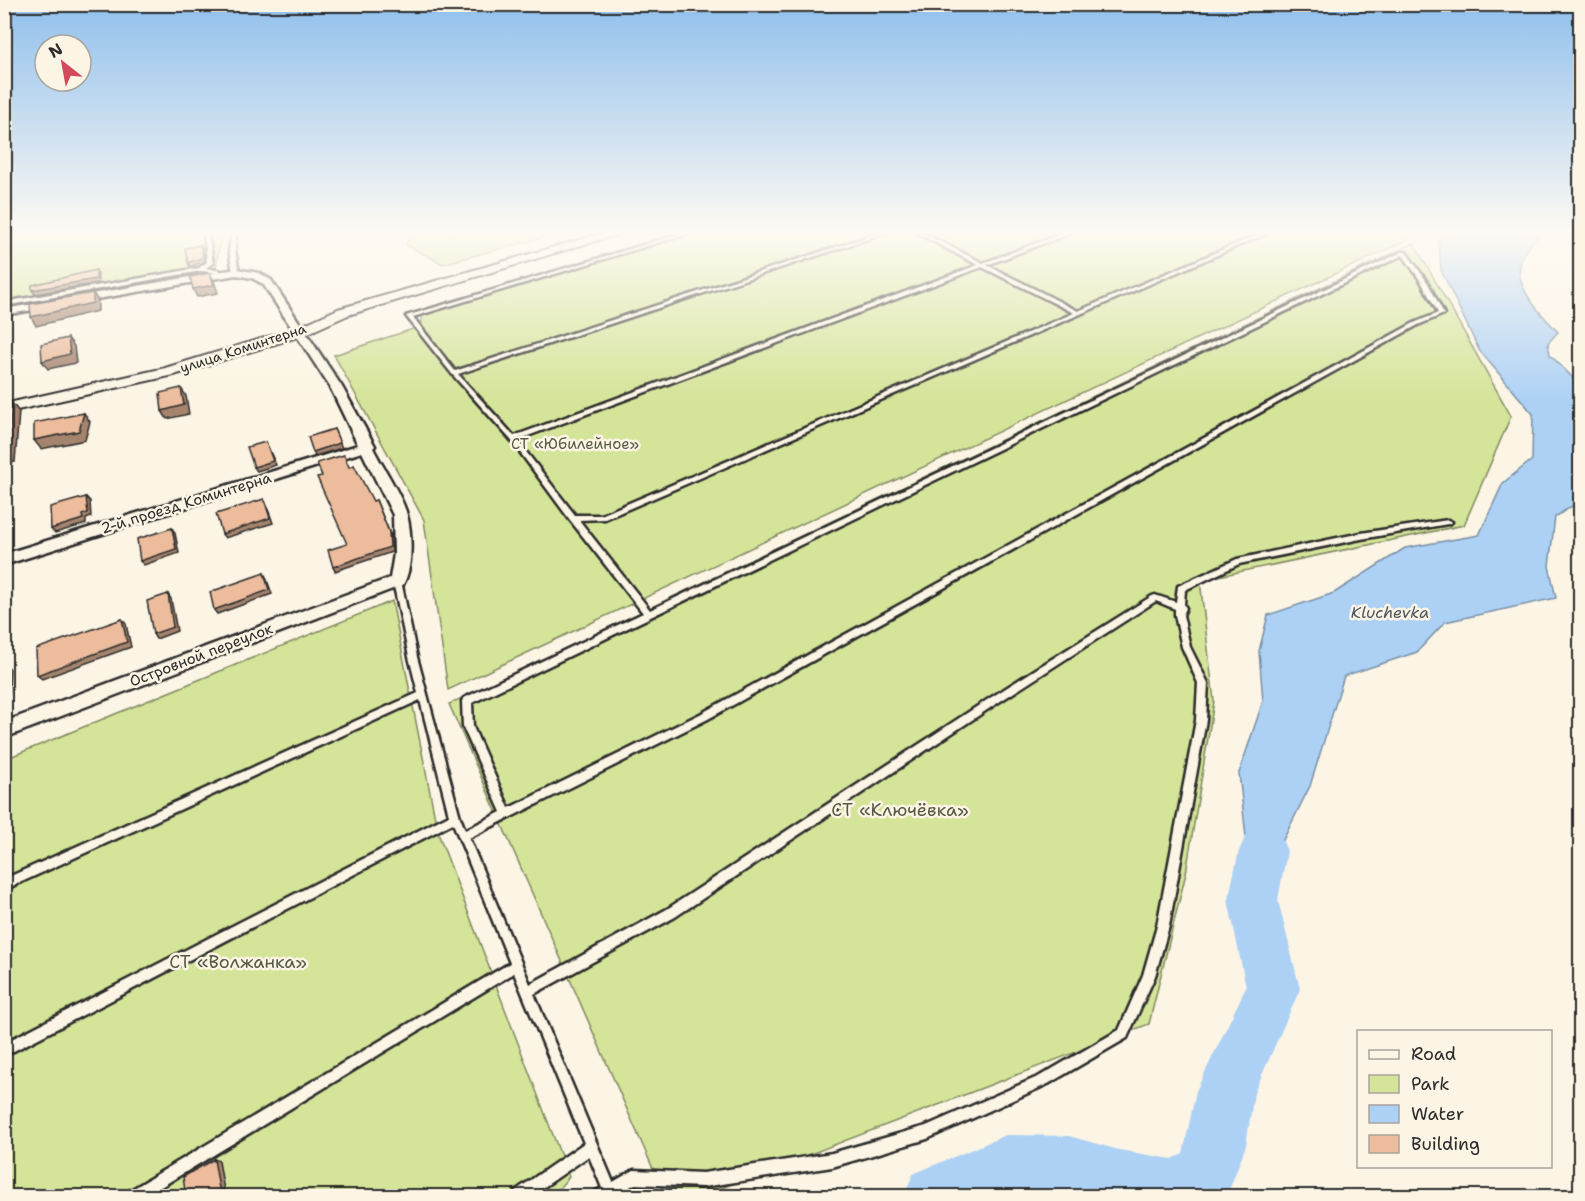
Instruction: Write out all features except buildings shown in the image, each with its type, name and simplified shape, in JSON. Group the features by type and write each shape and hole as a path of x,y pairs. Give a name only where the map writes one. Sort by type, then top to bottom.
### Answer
{"street":[{"path":"4,312 133,289"},
{"path":"272,289 336,387 368,446 400,515 402,554 397,580"},
{"name":"улица Коминтерна","path":"4,409 124,384 299,332 343,312 422,289"},
{"name":"2-й проезд Коминтерна","path":"4,560 368,446"},
{"name":"Островной переулок","path":"4,730 397,580"}],"lane":[{"path":"4,304 88,289"},
{"path":"500,289 409,316 454,373 513,439 648,615"},
{"path":"454,373 712,289"},
{"path":"513,439 917,289"},
{"path":"1030,289 1076,312"},
{"path":"573,519 602,517 1131,289"},
{"path":"507,814 468,727 467,701 1331,289"},
{"path":"463,836 703,717 1416,324 1440,314 1428,289"},
{"path":"397,580 423,695 455,817 591,1146 607,1194 634,1177 703,1180 832,1160 927,1132 1044,1080 1123,1034 1149,976 1163,926 1201,720 1203,683 1186,647 1179,611 1181,588 1237,562 1361,536 1448,522"},
{"path":"528,991 671,913 993,701 1155,598 1179,611"},
{"path":"4,885 423,695"},
{"path":"4,1050 455,817"},
{"path":"134,1197 517,965"},
{"path":"520,1197 591,1146"}],"green space":[{"path":"5,289 99,289 5,306"},
{"name":"СТ «Юбилейное»","path":"502,289 1303,289 448,690 424,520 334,355 422,326 422,314"},
{"name":"СТ «Ключёвка»","path":"1318,289 1440,289 1511,416 1464,525 1200,580 1214,701 1186,873 1149,1024 701,1196 665,1196 449,704"},
{"name":"СТ «Волжанка»","path":"392,601 438,833 569,1177 552,1196 5,1196 5,759"}],"water":[{"name":"Kluchevka","path":"1450,289 1525,289 1537,308 1558,332 1548,343 1550,355 1572,377 1580,396 1580,501 1555,517 1549,566 1556,598 1445,622 1417,652 1344,676 1310,786 1253,900 1239,773 1263,701 1259,651 1268,615 1334,593 1405,548 1479,535 1503,483 1532,460 1533,414 1479,350"}],"waterway":[{"name":"Kluchevka","path":"935,1196 1006,1166 1069,1167 1119,1181 1174,1190 1205,1175 1216,1145 1225,1091 1273,989 1253,900 1263,851"}]}
